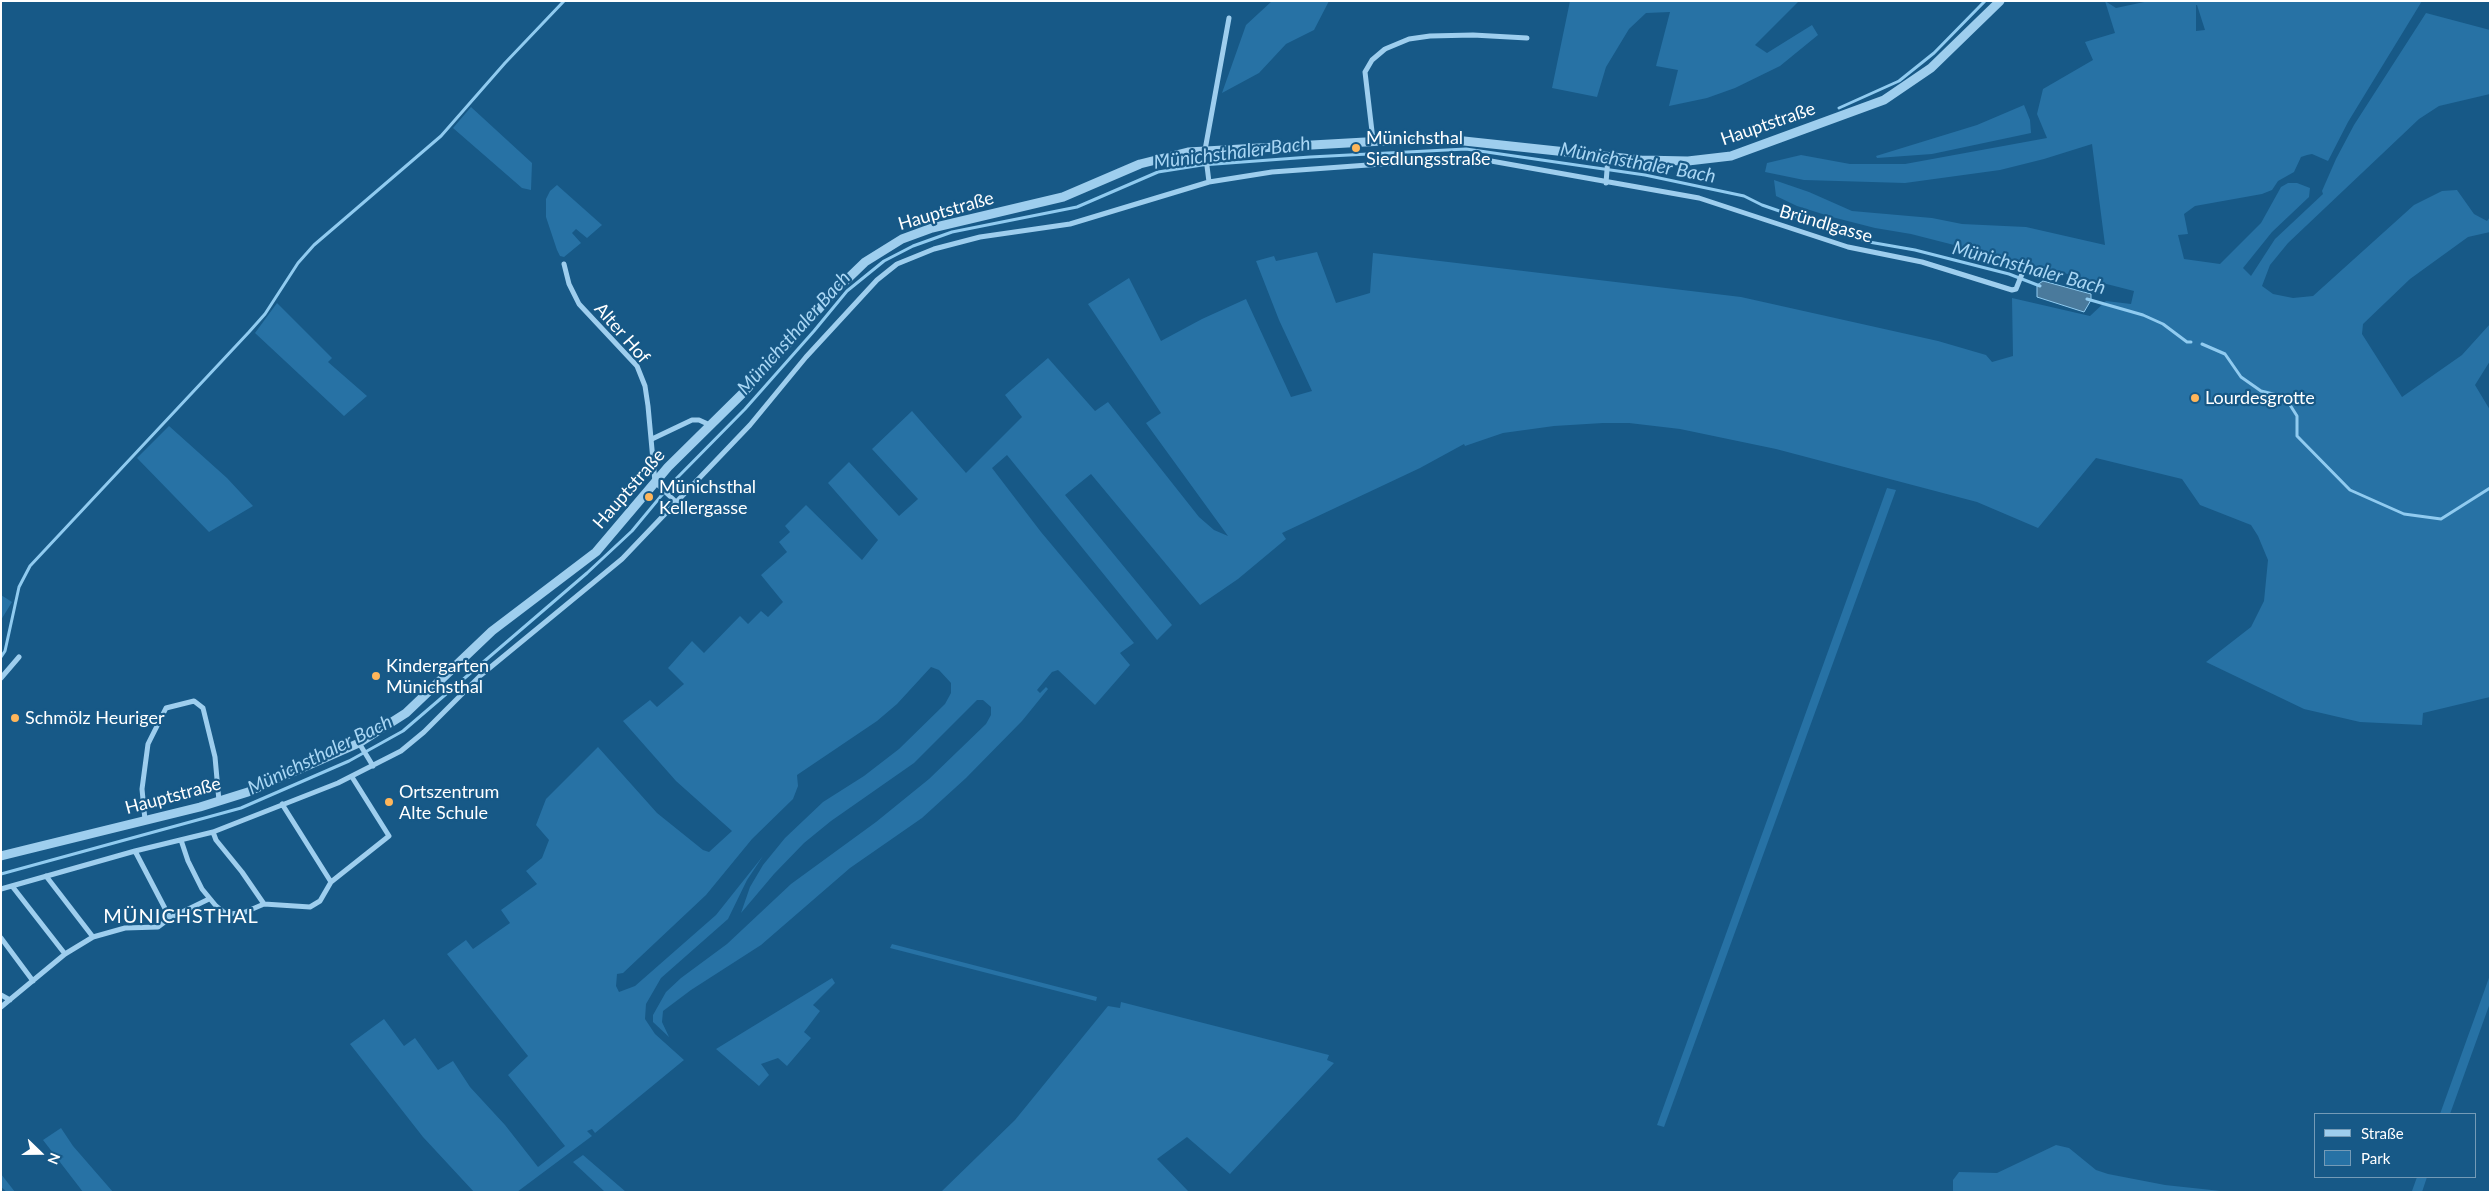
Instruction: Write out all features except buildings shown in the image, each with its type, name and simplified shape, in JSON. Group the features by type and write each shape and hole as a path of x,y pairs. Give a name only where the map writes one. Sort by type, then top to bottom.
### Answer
{"street":[{"name":"Hauptstraße","path":"1,856 219,801 272,782 360,745 406,713 492,631 596,552 710,425 758,378 849,276 888,246 932,228 1063,197 1157,159 1412,137 1461,139 1608,162 1682,161 1731,156 1884,100 1931,68 2000,1"},
{"path":"1208,182 1206,154 1229,18"},
{"path":"1373,140 1364,72 1372,60 1385,48 1408,39 1430,36 1473,35 1527,38"},
{"name":"Hauptstraße","path":"1,889 135,851 213,832 352,777 401,751 419,737 481,675 622,559 750,425 806,356 864,292 897,264 934,249 980,238 1070,224 1208,182 1272,172 1423,161 1491,161 1606,180"},
{"path":"1606,180 1608,162"},
{"name":"Bründlgasse","path":"1606,180 1699,198 1848,247 1922,262 2012,290 2018,285 2024,269"},
{"name":"Alter Hof","path":"564,264 569,284 579,304 636,366 645,386 657,485"},
{"path":"652,439 692,420 699,420 710,425"},
{"path":"657,485 676,502"},
{"path":"1,678 19,657"},
{"path":"145,820 142,788 148,744 166,708 194,701 202,708 215,757 219,801"},
{"path":"360,745 373,766"},
{"path":"181,840 195,877 209,899 226,914 243,913 264,904 310,907 320,901 331,882 388,836 352,777"},
{"path":"282,804 331,882"},
{"path":"213,832 216,840 242,872 264,904"},
{"path":"135,851 170,918"},
{"path":"46,876 93,938"},
{"path":"12,886 65,954"},
{"path":"1,1007 65,954 93,938 126,928 158,927 170,918 209,899"},
{"path":"1,938 33,981"},
{"path":"1,995 10,1000"}],"green space":[{"path":"1272,1 1329,1 1314,30 1286,44 1259,73 1222,93 1246,25"},
{"path":"1570,1 1799,1 1755,45 1767,53 1812,25 1818,35 1780,66 1735,88 1707,98 1669,106 1678,70 1656,66 1670,12 1646,13 1629,29 1606,67 1597,97 1552,88"},
{"path":"2105,1 2116,8 2149,1 2422,1 2348,122 2328,161 2312,154 2301,157 2294,172 2278,181 2272,190 2262,194 2195,206 2184,214 2188,234 2178,235 2184,259 2220,264 2261,223 2281,187 2288,183 2297,183 2310,188 2309,197 2272,232 2243,268 2251,276 2275,239 2323,194 2322,191 2336,159 2354,125 2426,13 2490,30 2490,94 2439,106 2419,119 2288,243 2270,265 2262,286 2273,294 2293,298 2313,296 2414,205 2442,191 2457,190 2474,214 2487,221 2490,217 2490,232 2468,237 2410,279 2363,324 2362,334 2402,397 2462,355 2490,324 2490,361 2475,385 2490,410 2490,697 2423,713 2422,725 2360,722 2304,709 2206,662 2251,627 2264,601 2268,560 2258,536 2251,525 2200,505 2182,479 2096,458 2038,528 1977,502 1776,449 1680,429 1629,423 1603,423 1554,426 1503,433 1465,446 1464,444 1420,468 1282,533 1286,539 1238,579 1200,605 1091,474 1065,495 1172,625 1157,640 1007,455 992,468 1041,532 1134,643 1120,653 1130,665 1095,705 1058,670 1052,672 1037,690 1040,693 1046,687 1048,689 1022,721 966,778 922,818 850,868 761,945 691,990 663,1011 662,1022 669,1037 653,1022 653,1015 666,992 681,978 727,944 791,884 876,822 929,779 986,724 991,715 991,707 983,700 977,700 914,763 831,821 804,843 774,874 741,913 750,887 763,865 785,838 823,802 864,776 899,749 945,704 951,693 951,683 939,670 931,667 897,704 877,721 797,775 798,786 793,799 752,839 706,895 623,973 617,974 616,986 619,992 635,986 716,915 763,856 747,880 728,919 661,978 646,1004 645,1019 655,1034 684,1060 595,1133 592,1129 587,1131 592,1136 517,1192 474,1192 423,1137 350,1044 384,1019 404,1046 415,1038 438,1070 453,1061 470,1087 505,1125 538,1167 565,1146 508,1075 528,1056 447,954 466,940 473,949 510,923 501,910 537,884 526,871 542,858 549,840 536,825 546,799 598,747 657,813 703,850 709,852 732,831 676,781 623,721 650,700 657,707 684,684 668,668 692,641 704,653 740,616 748,624 761,611 768,617 783,602 761,575 787,552 779,542 790,532 785,526 806,505 862,560 878,540 828,483 849,462 899,516 918,499 872,449 912,411 966,473 1022,417 1005,395 1048,358 1095,411 1108,402 1199,517 1214,530 1228,536 1146,423 1161,413 1088,304 1129,278 1161,341 1202,319 1246,299 1291,397 1312,391 1279,320 1256,261 1274,256 1276,261 1317,252 1336,303 1370,293 1373,253 1741,297 1938,341 1986,355 1992,362 2013,356 2012,298 2090,316 2106,301 2131,304 2134,291 1911,234 1875,228 1832,217 1797,206 1776,196 1774,180 1809,192 1852,211 1932,218 1962,224 2026,227 2105,245 2092,144 2000,170 1905,183 1804,180 1765,172 1767,163 1801,155 1850,164 1905,164 2047,138 2037,114 2043,89 2093,60 2085,42 2115,33","holes":["2197,5 2205,30 2196,31"]},
{"path":"2024,105 2030,120 2031,133 1932,154 1877,158 1876,156 1977,125"},
{"path":"471,107 532,163 531,190 522,188 453,128"},
{"path":"557,185 602,225 587,238 576,229 572,233 581,243 564,257 560,256 557,250 546,217 546,199 550,191"},
{"path":"277,303 332,358 328,362 367,396 344,416 255,333"},
{"path":"169,426 227,478 253,506 209,532 137,458"},
{"path":"1887,488 1896,490 1664,1127 1657,1125"},
{"path":"1,595 12,602 1,620"},
{"path":"892,944 1097,997 1096,1001 890,948"},
{"path":"2490,975 2490,1003 2450,1113 2440,1113"},
{"path":"832,978 835,983 813,1005 820,1011 804,1032 811,1038 787,1066 778,1058 761,1064 769,1075 759,1086 716,1049"},
{"path":"1121,1002 1329,1055 1327,1060 1334,1063 1230,1174 1187,1137 1157,1159 1189,1192 941,1192 1015,1120 1108,1006 1120,1008"},
{"path":"61,1128 73,1146 113,1192 83,1192 43,1140"},
{"path":"2056,1145 2069,1148 2096,1170 2108,1174 2165,1185 2230,1192 1953,1192 1953,1180 1959,1172 1997,1173"},
{"path":"583,1155 626,1192 605,1192 573,1162"},
{"path":"1,1174 15,1192 7,1192 1,1187"},
{"path":"2417,1178 2427,1178 2422,1192 2412,1191"}],"shaded area":[{"path":"2043,281 2091,294 2091,300 2084,312 2037,297 2037,285"}],"waterway":[{"path":"1,657 5,651 19,587 30,566 265,314 298,263 314,245 441,136 505,63 564,1"},
{"path":"1839,108 1899,81 1934,53 1985,1"},
{"name":"Münichsthaler Bach","path":"1,874 241,808 349,761 403,731 587,573 632,531 671,484 745,409 847,291 884,261 913,246 952,232 1077,207 1158,172 1202,165 1466,149 1645,175 1744,196 1762,205 1869,242 1915,250 2009,274 2040,286"},
{"name":"Münichsthaler Bach","path":"2087,299 2143,315 2163,324 2187,342 2191,342"},
{"name":"Münichsthaler Bach","path":"2202,344 2225,354 2241,377 2261,391 2285,397 2297,416 2297,436 2350,490 2404,514 2441,519 2490,488"}],"place":[{"name":"Münichsthal Siedlungsstraße","path":"1356,148"},
{"name":"Lourdesgrotte","path":"2195,398"},
{"name":"Münichsthal Kellergasse","path":"649,497"},
{"name":"Kindergarten Münichsthal","path":"376,676"},
{"name":"Schmölz Heuriger","path":"15,718"},
{"name":"Ortszentrum Alte Schule","path":"389,802"}],"district":[{"name":"MÜNICHSTHAL","path":"181,917"}]}
